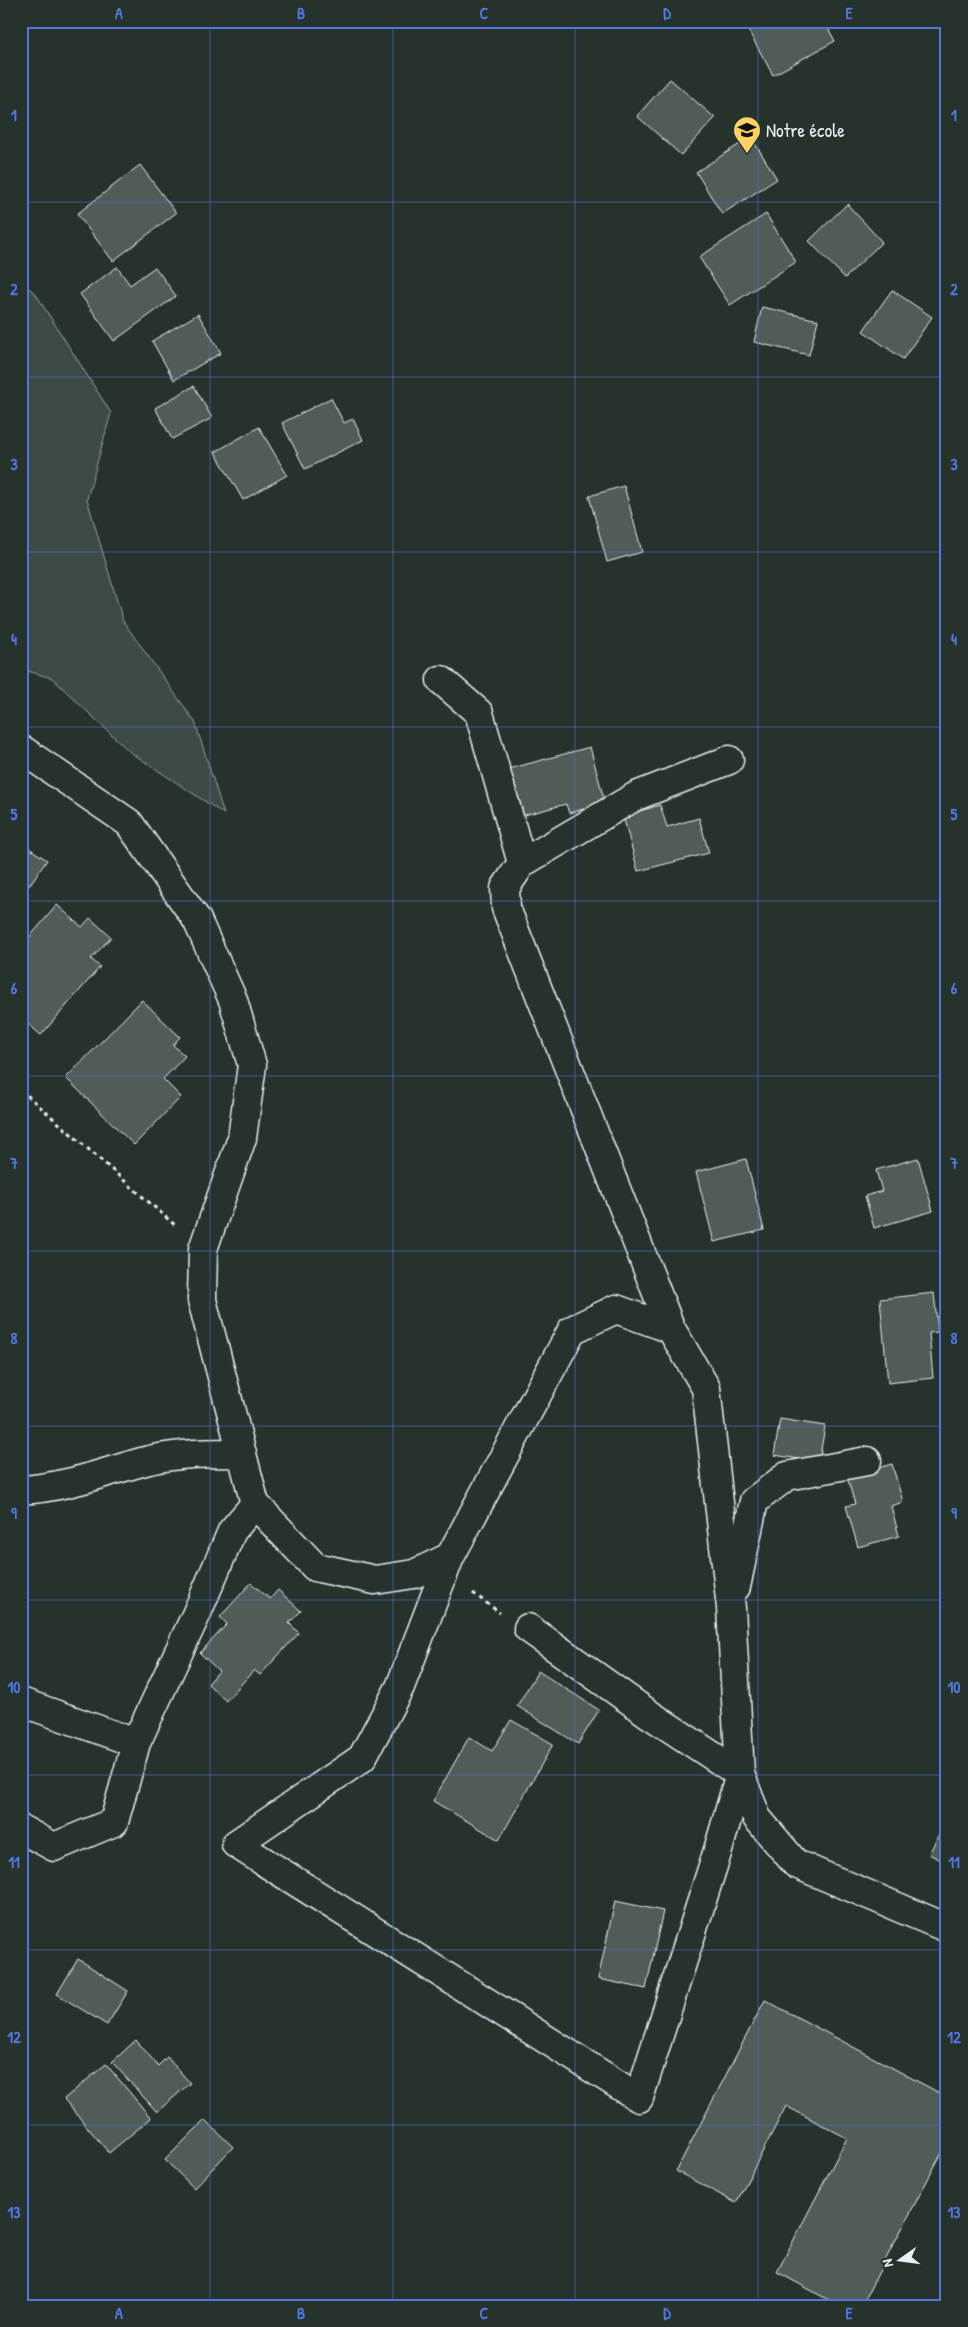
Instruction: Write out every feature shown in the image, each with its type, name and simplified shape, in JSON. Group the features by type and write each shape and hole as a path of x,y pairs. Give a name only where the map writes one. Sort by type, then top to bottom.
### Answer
{"street":[{"path":"441,680 479,712 522,864"},
{"path":"21,749 128,823 197,920 233,1000 252,1065 242,1138 203,1250 202,1300 255,1504 315,1567 375,1580 414,1574 450,1557"},
{"path":"729,760 636,796 522,864 505,888 506,908 671,1329 706,1388 731,1608 740,1774 757,1818 796,1864 947,1928"},
{"path":"671,1329 616,1309 572,1330 450,1557 400,1687 362,1758 236,1844 639,2098 719,1848 740,1774"},
{"path":"21,1490 44,1489 152,1460 201,1453 242,1453"},
{"path":"731,1608 754,1500 787,1476 867,1461"},
{"path":"21,1829 54,1847 114,1822 136,1743 196,1615 232,1531 255,1504"},
{"path":"516,1622 740,1774"},
{"path":"21,1702 136,1743"}],"path":[{"path":"21,1090 203,1250"},
{"path":"468,1590 516,1622"}],"shaded area":[{"path":"21,282 35,293 111,413 87,499 123,621 195,722 224,814 130,752 52,678 21,669"}],"building":[{"path":"743,21 824,21 835,41 773,75"},
{"path":"670,79 715,118 681,155 637,116"},
{"path":"751,137 777,179 722,214 696,172"},
{"path":"140,165 176,213 113,261 77,214"},
{"path":"847,204 882,242 845,278 809,241"},
{"path":"766,214 796,262 730,305 699,257"},
{"path":"117,267 130,285 155,267 176,296 114,341 80,294"},
{"path":"892,290 932,317 903,359 863,331"},
{"path":"762,307 818,320 809,355 754,342"},
{"path":"198,314 221,353 174,380 152,341"},
{"path":"194,386 212,418 172,439 155,408"},
{"path":"331,398 344,423 353,419 363,440 305,469 282,423"},
{"path":"259,427 287,475 243,500 215,452"},
{"path":"624,486 642,552 607,562 589,496"},
{"path":"590,747 605,803 569,813 566,804 517,817 498,772"},
{"path":"660,805 667,827 699,818 709,853 638,871 623,816"},
{"path":"21,843 47,860 21,897"},
{"path":"57,905 82,927 90,918 111,937 91,959 100,967 41,1035 21,1018 21,947"},
{"path":"142,1000 180,1037 173,1045 185,1056 163,1079 181,1097 134,1145 66,1078"},
{"path":"918,1158 933,1211 874,1228 865,1196 882,1191 876,1170"},
{"path":"746,1159 764,1230 714,1242 696,1172"},
{"path":"934,1293 938,1332 929,1333 933,1378 888,1383 880,1299"},
{"path":"780,1419 825,1426 819,1462 774,1455"},
{"path":"892,1464 903,1502 891,1506 899,1536 858,1547 846,1506 855,1504 847,1477"},
{"path":"251,1583 270,1599 278,1590 301,1611 289,1623 299,1633 260,1675 254,1670 226,1701 208,1684 219,1671 200,1653 227,1624 220,1617"},
{"path":"538,1671 599,1710 578,1744 517,1706"},
{"path":"511,1720 553,1744 499,1840 433,1801 469,1737 492,1751"},
{"path":"947,1818 947,1863 929,1854"},
{"path":"615,1901 663,1911 646,1989 598,1979"},
{"path":"78,1959 128,1991 107,2025 57,1994"},
{"path":"765,2000 947,2097 947,2143 861,2306 840,2306 777,2272 847,2138 786,2106 736,2203 676,2171"},
{"path":"136,2040 158,2066 167,2057 190,2083 157,2112 112,2062"},
{"path":"106,2064 151,2118 109,2153 64,2099"},
{"path":"205,2120 233,2147 194,2188 165,2160"}],"place":[{"name":"Notre école","path":"747,154"}]}
